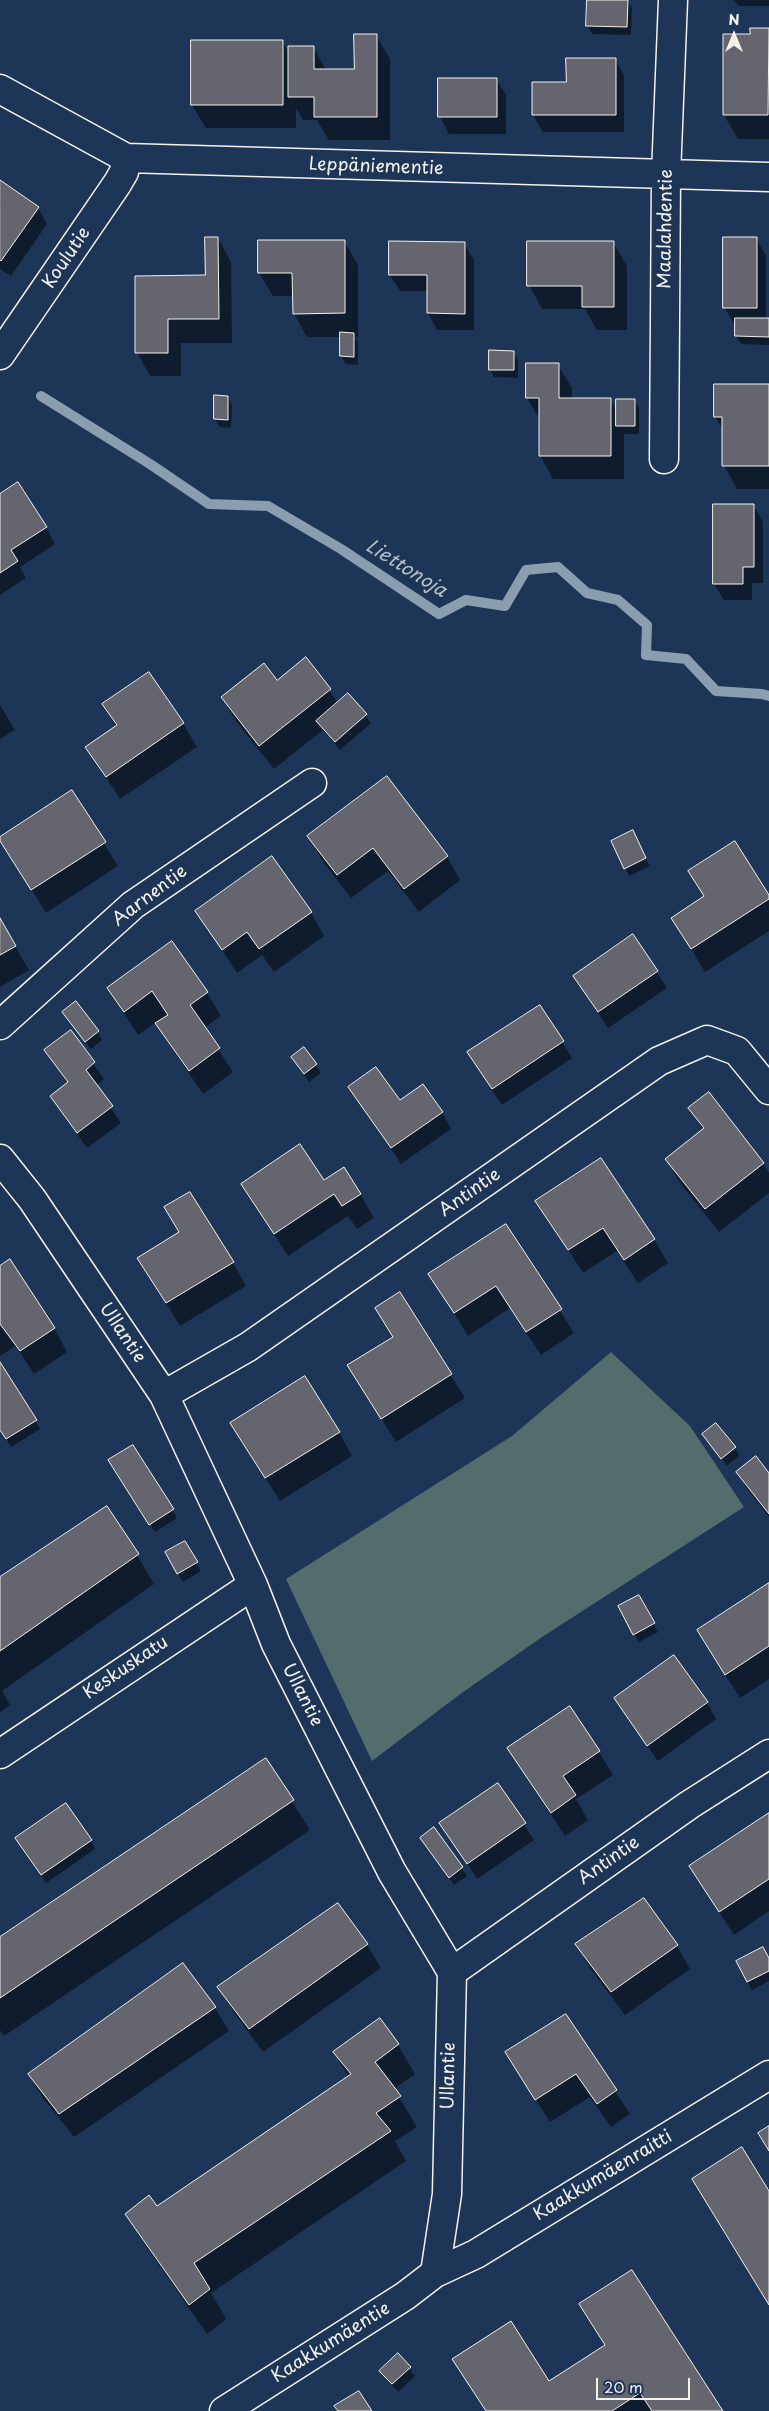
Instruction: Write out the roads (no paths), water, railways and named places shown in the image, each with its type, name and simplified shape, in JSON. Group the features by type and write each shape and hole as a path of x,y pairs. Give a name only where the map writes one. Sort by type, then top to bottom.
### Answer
{"street":[{"name":"Maalahdentie","path":"664,459 666,175 673,0"},
{"name":"Leppäniementie","path":"0,89 126,158 769,177"},
{"name":"Koulutie","path":"0,354 117,184 124,172 126,158"},
{"name":"Aarnentie","path":"0,1026 133,905 312,783"},
{"name":"Antintie","path":"164,1395 248,1348 659,1061 707,1040 737,1051 769,1090"},
{"name":"Ullantie","path":"1,1165 32,1199 164,1395 253,1585 276,1644 392,1872 452,1972 447,2194 435,2273"},
{"name":"Keskuskatu","path":"0,1754 253,1585"},
{"name":"Antintie","path":"452,1972 689,1806 769,1754"},
{"name":"Kaakkumäenraitti","path":"435,2273 476,2254 769,2075"},
{"name":"Kaakkumäentie","path":"224,2411 406,2296 435,2273"}],"waterway":[{"name":"Liettonoja","path":"41,396 150,464 209,504 268,506 341,549 439,614 466,600 505,606 526,570 558,567 587,593 618,600 647,625 646,655 686,659 716,691 769,696"}]}
